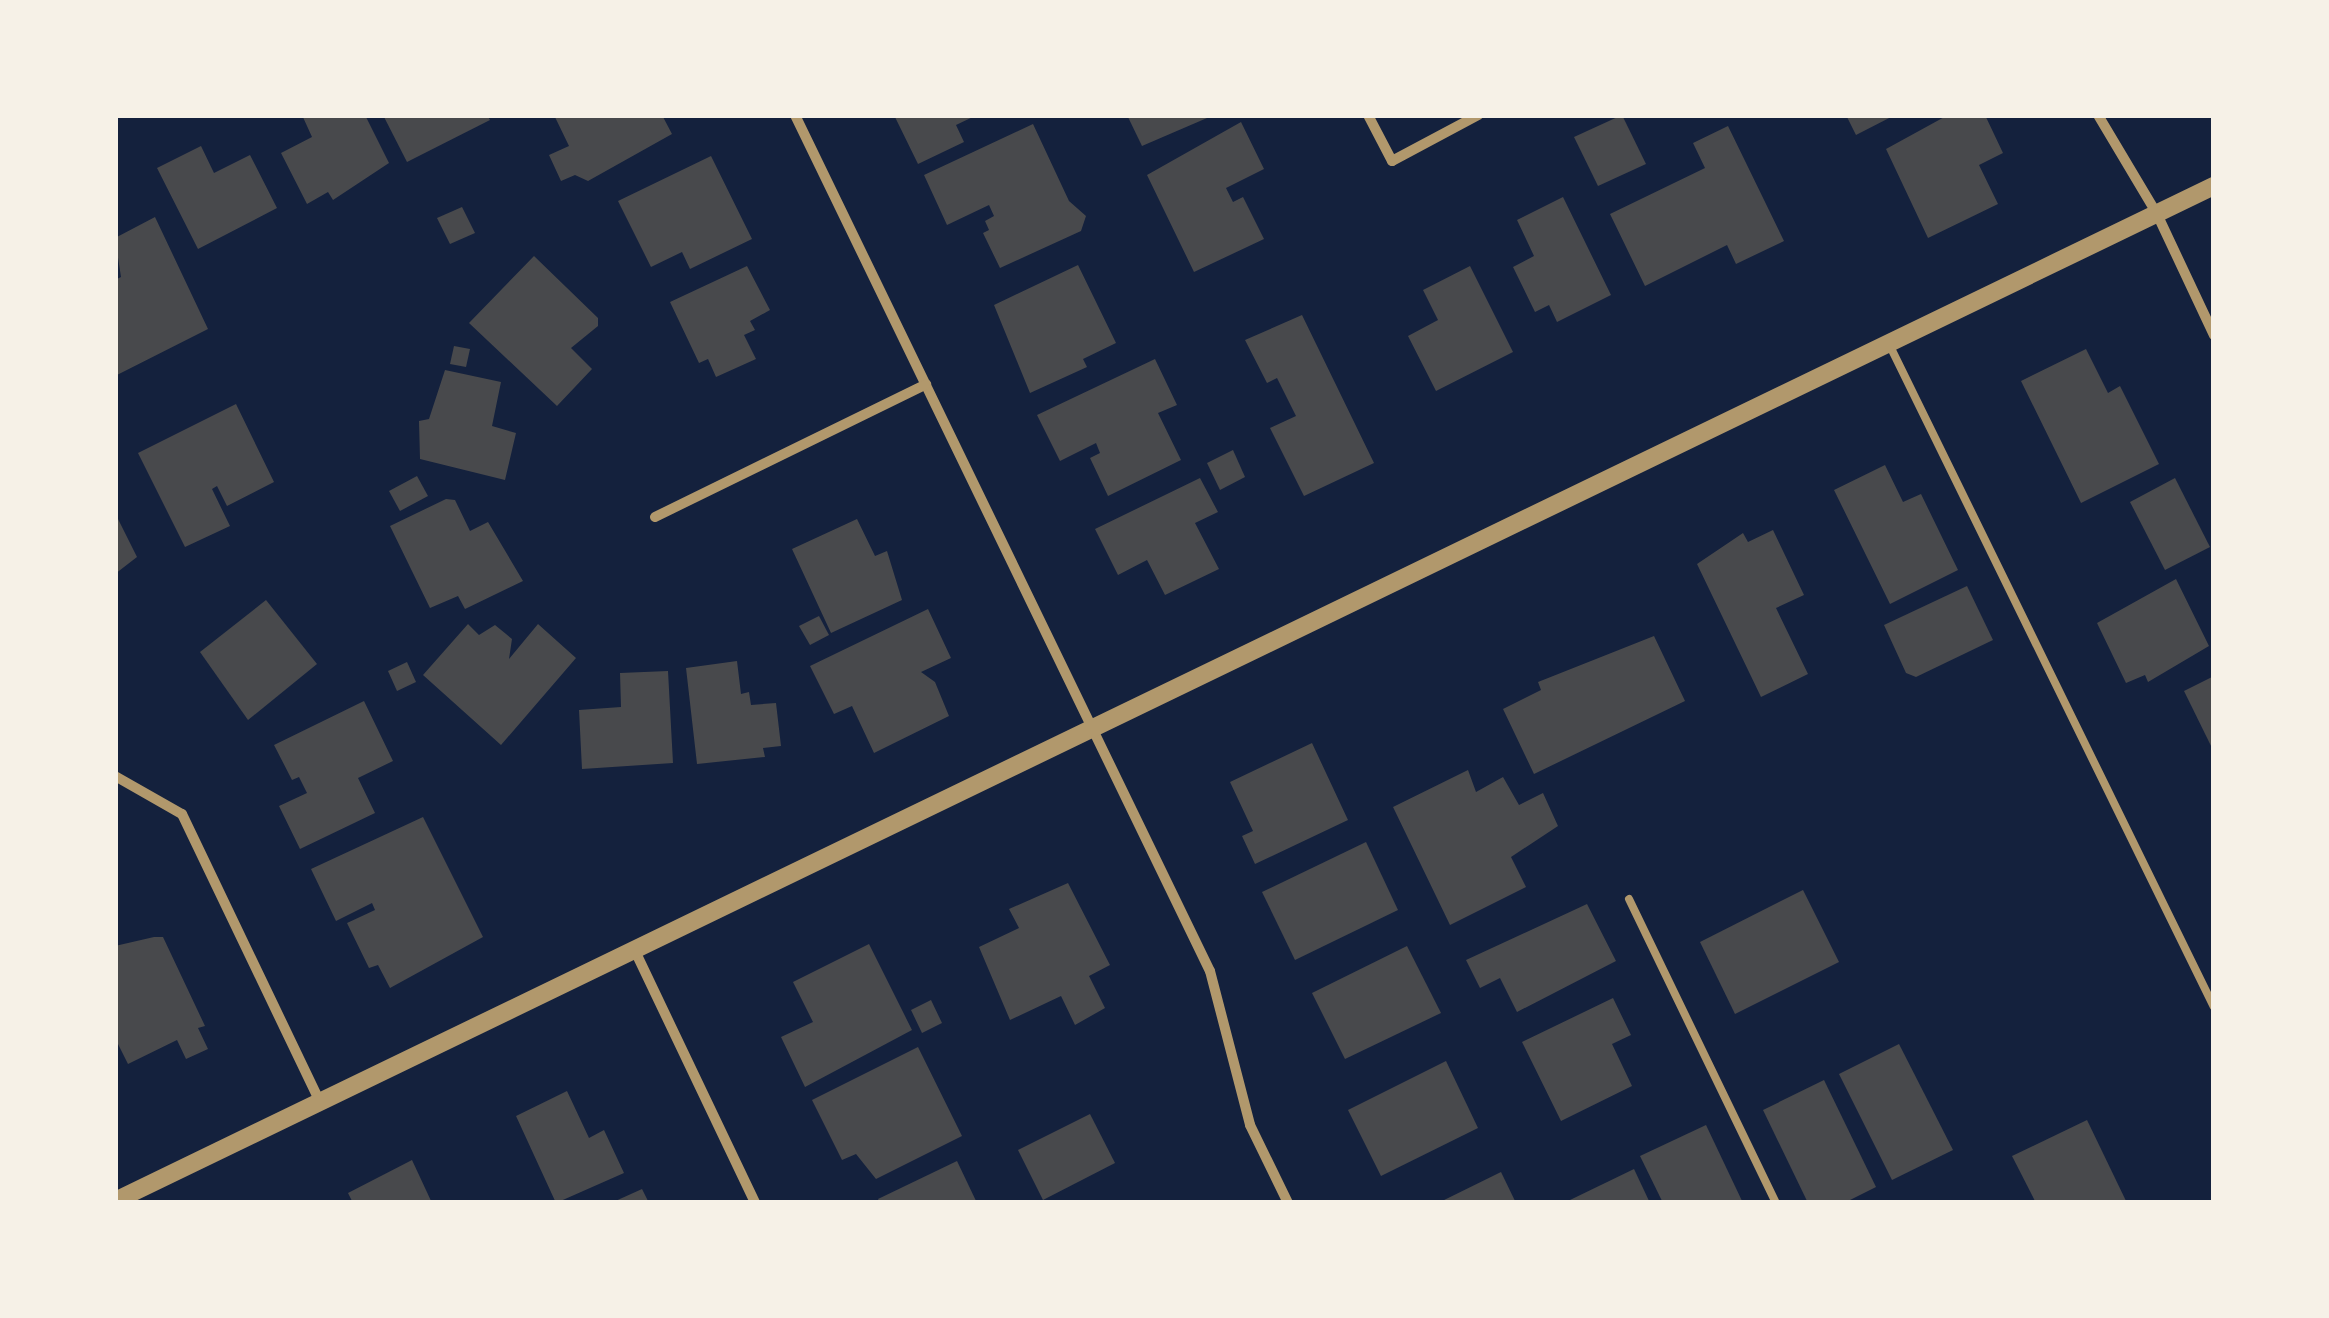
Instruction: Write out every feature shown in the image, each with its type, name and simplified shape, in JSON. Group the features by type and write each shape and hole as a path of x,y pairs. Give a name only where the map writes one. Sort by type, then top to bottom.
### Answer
{"street":[{"path":"795,115 1210,971 1250,1126 1288,1203"},
{"path":"1368,115 1392,161 1478,115"},
{"path":"2098,115 2156,214 2214,335"},
{"path":"115,1202 1096,732 2214,186"},
{"path":"655,517 926,384"},
{"path":"115,776 182,814 320,1102"},
{"path":"636,953 755,1203"}],"lane":[{"path":"1890,344 2214,1007"},
{"path":"1628,899 1776,1203"}],"building":[{"path":"302,115 365,115 389,163 333,200 328,192 307,204 281,153 312,137"},
{"path":"383,115 487,115 490,120 407,162"},
{"path":"554,115 662,115 672,134 588,181 575,175 561,181 549,155 569,146"},
{"path":"894,115 977,115 956,125 964,142 918,164"},
{"path":"1127,115 1214,115 1142,146"},
{"path":"1622,115 1646,164 1598,186 1574,137"},
{"path":"1846,115 1895,115 1856,135"},
{"path":"1948,115 1985,115 2003,153 1979,165 1998,204 1928,238 1886,149"},
{"path":"1241,122 1264,169 1226,188 1233,202 1243,197 1264,239 1194,272 1147,175"},
{"path":"1033,124 1069,201 1086,216 1081,231 1000,268 983,233 989,230 985,221 994,216 989,205 947,225 924,175"},
{"path":"1728,126 1784,241 1736,264 1727,245 1645,286 1610,214 1705,168 1693,143"},
{"path":"201,146 214,173 250,155 277,208 198,249 157,168"},
{"path":"711,156 752,239 690,269 682,252 651,267 618,201"},
{"path":"1563,197 1611,295 1557,322 1549,305 1535,312 1513,267 1534,256 1517,220"},
{"path":"462,207 475,233 450,244 437,218"},
{"path":"155,217 208,329 115,376 115,280 121,277 115,238"},
{"path":"534,256 598,318 598,326 571,348 592,369 557,406 469,323"},
{"path":"1078,265 1116,343 1083,359 1087,367 1030,393 994,305"},
{"path":"747,266 770,310 750,321 755,330 744,335 756,359 716,377 708,359 699,363 670,302"},
{"path":"1470,266 1513,352 1436,391 1408,336 1438,320 1423,290"},
{"path":"1302,315 1374,463 1304,496 1270,428 1296,416 1277,378 1267,383 1245,340"},
{"path":"454,346 470,349 466,367 450,364"},
{"path":"2086,349 2108,393 2120,386 2159,464 2081,503 2021,381"},
{"path":"1155,359 1177,405 1158,413 1181,460 1108,496 1090,458 1100,453 1096,443 1060,461 1037,415"},
{"path":"445,370 501,382 492,426 516,433 505,480 420,459 419,421 429,419"},
{"path":"236,404 274,482 227,506 217,486 212,489 230,526 185,547 138,453"},
{"path":"1233,450 1245,477 1220,490 1207,463"},
{"path":"1885,465 1903,502 1921,494 1958,570 1890,604 1834,490"},
{"path":"417,476 428,496 400,511 389,491"},
{"path":"1200,478 1218,512 1195,523 1219,569 1165,595 1147,560 1118,575 1095,529"},
{"path":"2175,478 2210,547 2165,570 2130,502"},
{"path":"446,499 455,500 470,531 488,522 523,581 465,609 458,596 430,608 390,526"},
{"path":"115,513 137,557 115,574"},
{"path":"857,519 875,556 887,551 902,600 831,633 792,549"},
{"path":"1773,530 1804,595 1776,608 1808,674 1761,697 1697,564 1743,533 1748,542"},
{"path":"2176,579 2209,646 2148,682 2145,675 2126,683 2097,623"},
{"path":"1967,586 1993,640 1916,677 1906,673 1884,625"},
{"path":"266,600 317,664 248,720 200,652"},
{"path":"928,609 951,658 921,672 935,682 949,716 874,753 852,706 834,714 810,666"},
{"path":"819,616 829,635 810,645 799,626"},
{"path":"468,624 479,635 495,625 512,639 509,659 538,624 576,658 501,745 423,675"},
{"path":"1654,636 1685,701 1534,774 1503,709 1541,690 1538,682"},
{"path":"737,661 741,694 749,692 751,705 776,703 781,746 763,748 765,757 697,764 686,668"},
{"path":"407,662 416,682 397,691 388,671"},
{"path":"668,671 673,763 582,769 579,710 621,707 620,673"},
{"path":"2214,676 2214,752 2184,691"},
{"path":"364,701 393,761 358,778 375,813 300,849 279,806 307,793 299,777 292,780 274,745"},
{"path":"1312,743 1348,820 1255,864 1242,836 1253,831 1230,782"},
{"path":"1468,770 1476,792 1503,777 1519,805 1543,793 1558,826 1511,857 1526,887 1450,925 1393,807"},
{"path":"423,817 483,937 390,988 378,965 369,968 347,923 375,910 372,903 336,921 311,869"},
{"path":"1366,842 1398,910 1295,960 1262,892"},
{"path":"1068,883 1110,965 1089,976 1105,1008 1075,1025 1061,996 1010,1020 979,947 1019,928 1009,909"},
{"path":"1803,890 1839,962 1735,1014 1700,942"},
{"path":"1587,904 1616,961 1517,1012 1500,978 1480,988 1466,960"},
{"path":"163,937 205,1026 198,1028 208,1049 186,1059 177,1040 128,1064 115,1038 115,946"},
{"path":"869,944 912,1030 805,1087 781,1037 813,1022 793,982"},
{"path":"1407,946 1441,1013 1345,1059 1312,993"},
{"path":"1613,998 1631,1035 1612,1044 1632,1086 1561,1121 1522,1042"},
{"path":"931,1000 942,1023 922,1033 911,1010"},
{"path":"1899,1044 1953,1150 1892,1180 1839,1074"},
{"path":"918,1047 962,1136 876,1179 856,1154 842,1160 812,1100"},
{"path":"1446,1061 1478,1128 1381,1176 1348,1110"},
{"path":"1824,1080 1876,1187 1844,1203 1808,1203 1763,1110"},
{"path":"567,1091 589,1138 604,1130 624,1173 556,1203 516,1116"},
{"path":"1090,1114 1115,1163 1043,1200 1018,1150"},
{"path":"2087,1120 2127,1203 2036,1203 2012,1156"},
{"path":"1706,1125 1743,1203 1663,1203 1640,1156"},
{"path":"412,1160 432,1203 353,1203 348,1193"},
{"path":"957,1161 977,1203 880,1203 878,1199"},
{"path":"1634,1169 1650,1203 1570,1200"},
{"path":"1501,1172 1516,1203 1438,1203"},
{"path":"642,1189 649,1203 611,1203"}]}
